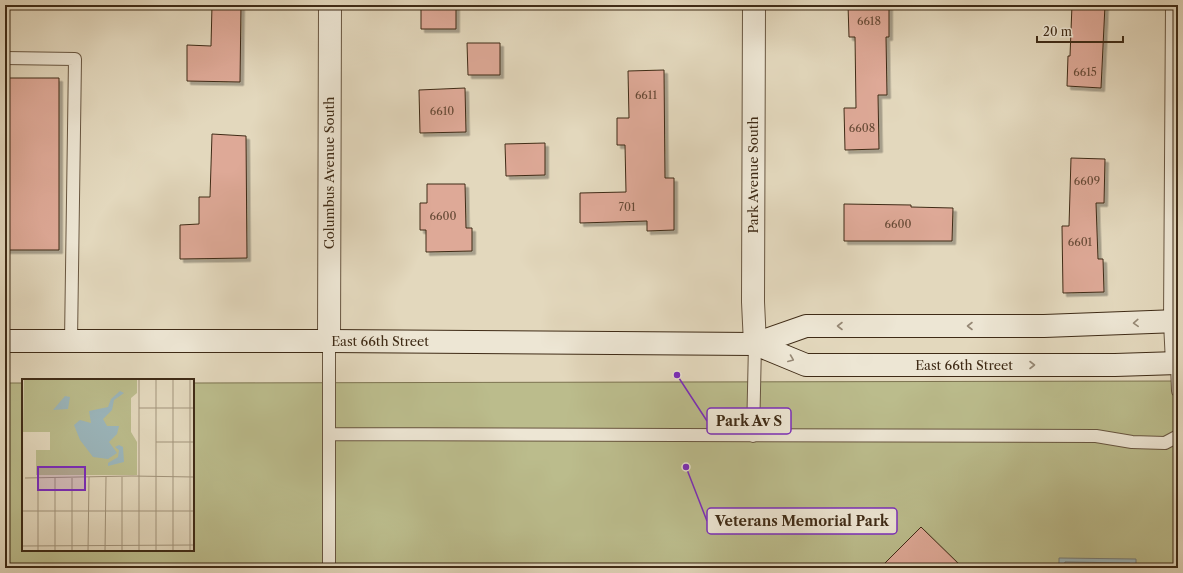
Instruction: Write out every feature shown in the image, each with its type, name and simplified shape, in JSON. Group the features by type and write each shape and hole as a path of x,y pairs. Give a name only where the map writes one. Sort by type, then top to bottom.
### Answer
{"main road":[{"name":"Columbus Avenue South","path":"329,341 330,5"},
{"name":"Park Avenue South","path":"754,5 753,302 755,344"},
{"path":"1177,5 1177,363"},
{"name":"East 66th Street","path":"5,341 329,341 755,344 806,326 1044,326 1177,321"},
{"name":"East 66th Street","path":"755,344 806,365 1115,365 1177,363"}],"lane":[{"path":"5,58 75,59 71,341"},
{"path":"329,341 329,568"},
{"path":"752,436 755,344"},
{"path":"1177,363 1178,391"},
{"path":"330,434 1096,436 1132,442 1165,443 1178,436"}],"green space":[{"path":"1178,381 1178,568 5,568 5,383 22,383 22,551 194,551 194,383"}],"water":[{"path":"1059,558 1136,559 1136,568 1059,568"}],"building":[{"path":"212,5 241,5 240,82 187,81 187,45 211,46"},
{"path":"421,5 456,5 456,29 421,29"},
{"path":"848,5 889,5 889,37 886,37 887,95 878,95 879,149 845,150 844,108 856,108 855,37 849,37"},
{"path":"1072,5 1105,5 1101,88 1067,86"},
{"path":"467,43 500,43 500,75 468,75"},
{"path":"664,70 665,178 674,178 674,230 647,231 647,221 580,223 580,193 626,192 625,145 617,145 617,118 629,118 628,71"},
{"path":"5,78 59,78 59,250 5,250"},
{"path":"465,88 466,132 420,133 419,90"},
{"path":"212,134 246,136 247,258 180,259 180,225 199,224 199,197 210,197"},
{"path":"545,143 545,175 506,176 505,144"},
{"path":"1071,158 1105,159 1104,203 1096,203 1098,259 1103,259 1104,292 1063,293 1062,226 1069,226"},
{"path":"427,184 465,184 466,228 472,228 472,251 426,252 426,230 420,230 420,203 427,203"},
{"path":"844,204 911,205 911,207 953,208 952,241 844,241"},
{"path":"921,527 963,568 880,568"}],"place":[{"name":"Park Av S","path":"677,375"},
{"name":"Veterans Memorial Park","path":"686,467"}]}
